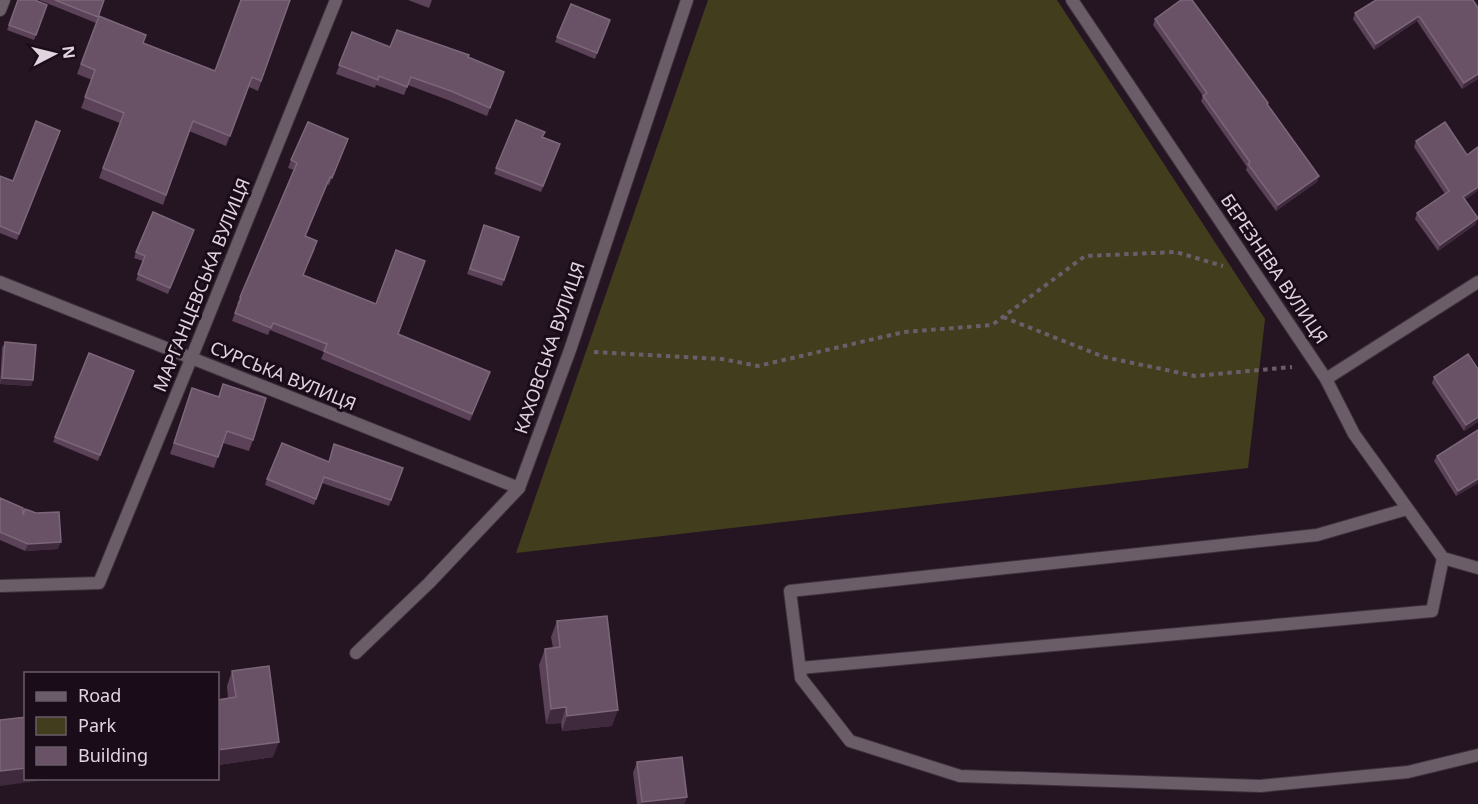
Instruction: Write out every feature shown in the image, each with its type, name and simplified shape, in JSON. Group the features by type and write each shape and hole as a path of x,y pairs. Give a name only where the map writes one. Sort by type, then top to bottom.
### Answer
{"street":[{"path":"0,10 4,0"},
{"name":"МАРГАНЦЕВСЬКА ВУЛИЦЯ","path":"0,586 99,583 336,0"},
{"name":"КАХОВСЬКА ВУЛИЦЯ","path":"357,653 429,584 519,488 570,350 687,0"},
{"name":"БЕРЕЗНЕВА ВУЛИЦЯ","path":"1072,0 1326,379 1354,434 1443,558"},
{"name":"СУРСЬКА ВУЛИЦЯ","path":"0,282 519,488"},
{"path":"1326,379 1478,282"},
{"path":"1407,509 1317,535 790,591 801,678 850,741 960,776 1260,786 1408,772 1478,755"},
{"path":"800,669 1432,611 1443,558 1478,568"}],"path":[{"path":"570,350 722,359 758,366 904,332 993,325 1085,256 1176,252 1257,276"},
{"path":"1003,317 1104,357 1195,376 1316,365"}],"green space":[{"path":"708,0 1057,0 1265,319 1248,468 516,553"}],"building":[{"path":"18,0 35,0 47,5 36,35 9,25"},
{"path":"55,0 104,0 98,17"},
{"path":"241,0 290,0 261,81 252,77 230,136 193,121 166,195 103,168 124,113 85,97 95,70 81,64 99,16 146,35 143,43 215,71"},
{"path":"1181,0 1192,0 1319,176 1278,205 1203,96 1207,93 1155,19"},
{"path":"1376,0 1473,0 1478,8 1478,74 1464,83 1419,16 1376,44 1355,13"},
{"path":"571,4 610,20 597,53 557,37"},
{"path":"397,30 469,55 468,57 504,72 490,108 411,77 407,87 379,76 378,80 339,65 352,32 390,47"},
{"path":"516,120 545,132 542,137 560,144 543,186 496,168"},
{"path":"36,121 60,131 19,234 0,226 0,176 13,181"},
{"path":"308,122 348,139 305,236 317,241 303,275 376,304 396,250 425,261 398,334 490,372 472,414 324,351 327,344 273,323 271,328 235,313 297,163 291,160"},
{"path":"1445,122 1467,155 1478,147 1478,187 1463,197 1478,218 1440,245 1417,213 1449,191 1416,141"},
{"path":"153,212 194,230 170,288 138,274 145,256 136,252"},
{"path":"484,225 519,237 504,280 470,269"},
{"path":"5,342 36,345 33,380 2,378"},
{"path":"89,353 134,371 100,455 55,437"},
{"path":"1468,354 1478,369 1478,417 1466,425 1434,377"},
{"path":"223,384 266,398 253,440 227,431 218,457 174,443 192,388 219,397"},
{"path":"1478,430 1478,479 1458,491 1437,456"},
{"path":"282,443 329,462 334,444 403,468 391,500 324,477 316,499 267,479"},
{"path":"0,498 23,508 23,515 25,509 36,513 59,512 61,542 28,544 0,532"},
{"path":"607,616 618,710 567,716 566,707 551,709 545,649 560,647 557,621"},
{"path":"269,666 279,742 219,750 219,700 236,697 232,671"},
{"path":"24,717 24,768 0,771 0,720"},
{"path":"682,757 687,797 642,802 637,762"}]}
